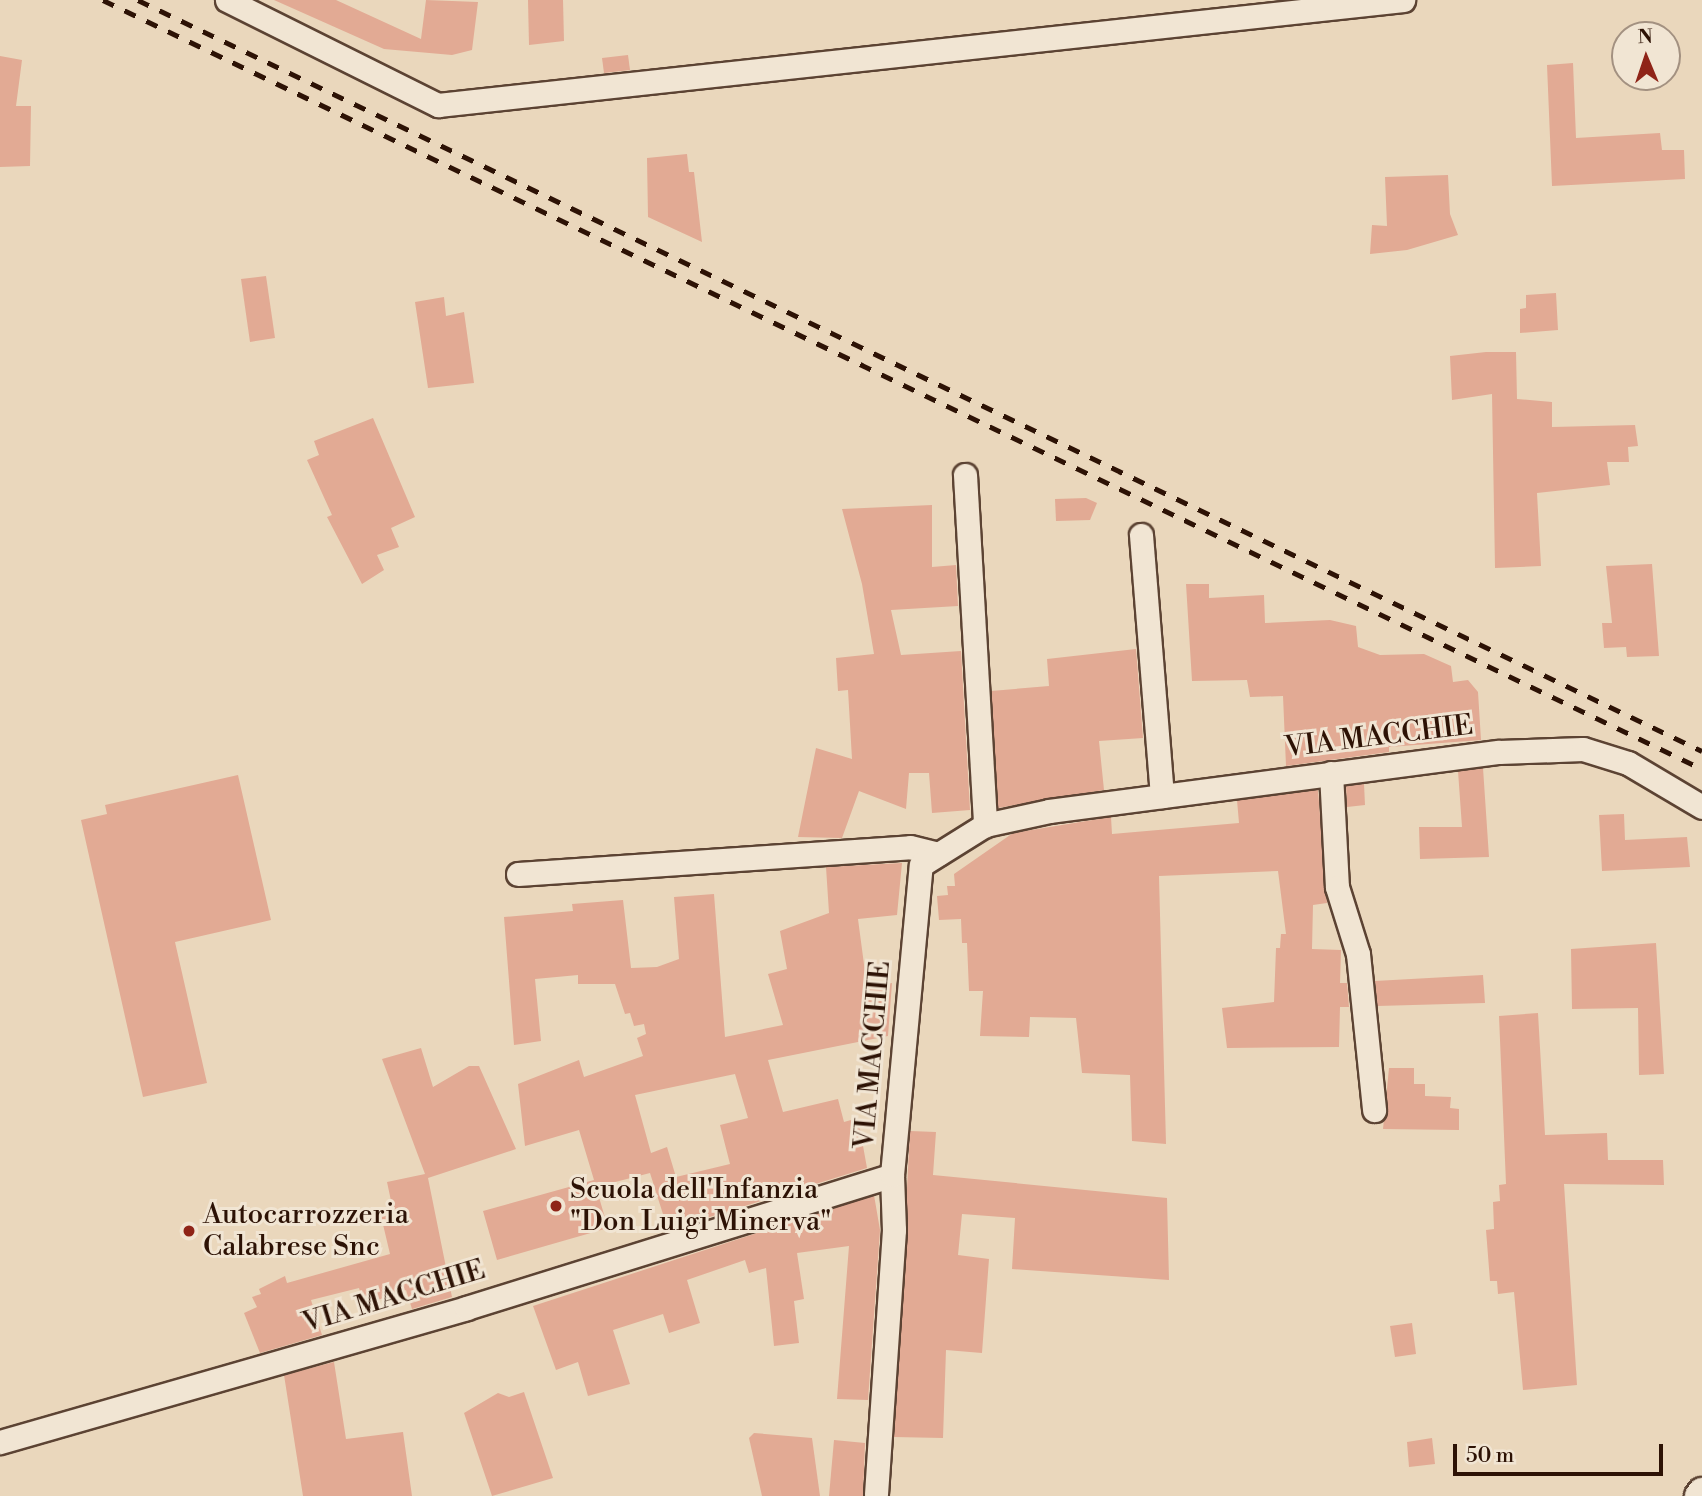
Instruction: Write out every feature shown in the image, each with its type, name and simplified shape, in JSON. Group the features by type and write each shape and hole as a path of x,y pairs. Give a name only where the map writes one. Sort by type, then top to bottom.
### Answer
{"street":[{"path":"227,0 438,105 1402,0"},
{"path":"965,475 985,825"},
{"path":"1141,535 1162,796"},
{"name":"VIA MACCHIE","path":"0,1442 466,1308 892,1175 921,864 985,825 1162,796 1331,773 1499,752 1583,749 1628,763 1702,807"},
{"path":"1331,773 1337,887 1358,954 1374,1110"},
{"path":"518,874 911,847 938,854"},
{"path":"876,1494 894,1230 892,1175"}],"building":[{"path":"274,0 336,0 421,39 426,0 478,2 472,50 452,55 384,49"},
{"path":"528,0 563,0 564,41 529,45"},
{"path":"628,55 630,70 604,73 602,58"},
{"path":"0,56 22,60 16,106 31,106 30,166 0,167"},
{"path":"1573,63 1576,138 1660,133 1662,150 1684,150 1685,179 1552,186 1547,65"},
{"path":"687,154 689,172 694,172 702,242 648,217 647,158"},
{"path":"1448,175 1450,214 1458,235 1407,250 1370,254 1372,225 1387,226 1385,177"},
{"path":"266,276 275,338 250,342 241,279"},
{"path":"1556,293 1558,330 1520,333 1520,309 1526,308 1526,295"},
{"path":"444,297 446,316 464,312 474,383 428,388 415,302"},
{"path":"1516,352 1517,399 1552,402 1552,427 1635,425 1638,446 1628,447 1629,462 1607,462 1610,485 1537,493 1541,566 1495,568 1492,394 1452,400 1450,356"},
{"path":"373,418 415,517 391,528 399,547 377,555 384,570 362,584 327,517 332,515 307,460 319,455 314,441"},
{"path":"1086,498 1097,503 1090,520 1056,521 1055,499"},
{"path":"932,505 932,567 956,565 958,606 891,610 901,655 961,651 970,810 932,813 929,773 909,773 906,809 859,791 842,838 798,837 816,748 852,759 848,690 838,691 836,658 874,654 862,584 842,509"},
{"path":"1652,564 1659,656 1627,657 1626,647 1604,648 1602,623 1612,623 1606,566"},
{"path":"1186,584 1209,584 1209,598 1264,595 1265,623 1330,620 1356,626 1358,647 1380,655 1424,654 1451,666 1453,682 1468,680 1478,692 1481,740 1389,747 1389,752 1286,766 1283,696 1250,697 1247,680 1192,681"},
{"path":"1136,649 1143,738 1099,741 1104,790 998,808 991,691 1049,686 1047,659"},
{"path":"1483,768 1489,857 1420,859 1419,827 1462,827 1458,771"},
{"path":"238,775 271,920 175,942 207,1083 143,1097 81,820 107,814 105,805"},
{"path":"1364,784 1365,805 1347,807 1346,786"},
{"path":"1318,790 1327,903 1313,905 1312,949 1341,950 1340,983 1347,983 1349,1007 1340,1007 1339,1047 1227,1048 1222,1008 1274,1002 1276,948 1280,948 1281,934 1286,934 1278,871 1159,876 1166,1144 1132,1141 1130,1075 1082,1073 1076,1018 1030,1017 1029,1037 980,1036 983,991 969,991 967,943 962,943 961,919 939,920 937,896 948,895 947,886 955,886 954,874 1013,833 1111,817 1112,834 1239,823 1237,800"},
{"path":"1624,814 1625,840 1687,837 1690,867 1602,871 1599,815"},
{"path":"902,863 897,915 858,919 867,987 892,983 888,1036 768,1060 783,1112 838,1099 844,1122 858,1118 867,1168 668,1230 650,1173 596,1187 608,1228 497,1260 483,1211 594,1180 579,1130 525,1146 518,1084 579,1060 584,1077 643,1056 637,1038 646,1034 644,1024 634,1026 630,1013 625,1014 615,984 578,984 578,975 535,979 541,1041 514,1045 504,917 573,911 572,904 623,900 631,968 657,967 679,959 674,897 714,894 725,1037 783,1025 768,974 787,969 780,931 829,913 826,867","holes":["735,1074 748,1118 720,1125 730,1164 676,1177 667,1147 651,1153 635,1095"]},
{"path":"1656,943 1664,1074 1639,1075 1638,1008 1572,1009 1571,949"},
{"path":"1483,975 1485,1003 1377,1006 1375,981"},
{"path":"1538,1013 1545,1135 1607,1133 1608,1160 1663,1160 1664,1185 1564,1184 1577,1385 1523,1390 1514,1292 1498,1294 1497,1281 1490,1281 1486,1230 1494,1229 1493,1202 1500,1201 1499,1185 1506,1184 1499,1016"},
{"path":"421,1048 433,1087 469,1066 479,1066 516,1149 428,1178 452,1297 412,1309 406,1290 364,1305 359,1288 311,1300 322,1335 260,1353 244,1313 257,1307 252,1297 261,1294 259,1289 285,1276 287,1283 390,1254 381,1216 394,1215 387,1182 425,1174 382,1059"},
{"path":"1389,1068 1414,1068 1414,1084 1425,1084 1425,1096 1451,1097 1450,1108 1459,1109 1459,1130 1383,1129"},
{"path":"910,1131 936,1132 933,1175 1167,1198 1169,1280 1012,1269 1015,1218 962,1214 958,1255 989,1259 982,1353 946,1350 943,1438 894,1437"},
{"path":"874,1195 880,1230 868,1400 837,1399 849,1246 797,1253 804,1299 794,1301 799,1343 774,1346 766,1268 749,1273 745,1260 687,1280 700,1323 669,1333 663,1314 613,1330 630,1384 588,1396 578,1362 556,1370 533,1306"},
{"path":"1412,1323 1416,1354 1395,1357 1390,1326"},
{"path":"334,1362 346,1439 403,1432 412,1496 303,1496 284,1375"},
{"path":"524,1392 553,1478 492,1496 464,1413 498,1393 509,1397"},
{"path":"754,1433 812,1438 820,1496 762,1496 749,1438"},
{"path":"1432,1438 1435,1464 1409,1467 1407,1442"},
{"path":"834,1440 865,1443 863,1496 829,1496"}],"railway":[{"path":"103,0 1702,769"},
{"path":"138,0 1702,751"}],"place":[{"name":"Scuola dell'Infanzia \"Don Luigi Minerva\"","path":"556,1206"},
{"name":"Autocarrozzeria Calabrese Snc","path":"189,1231"}]}
